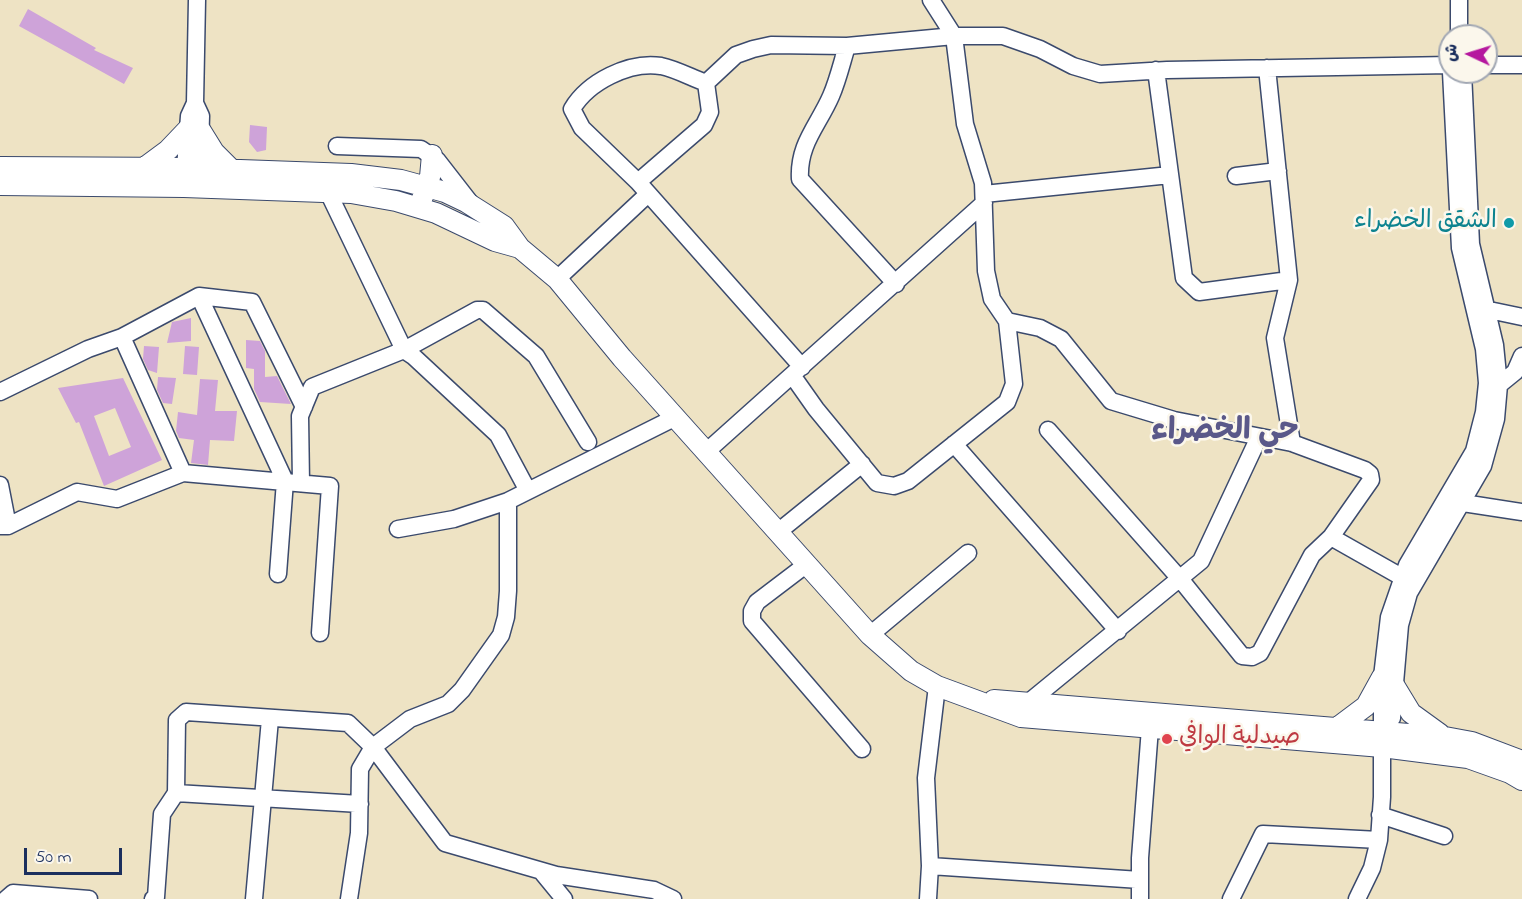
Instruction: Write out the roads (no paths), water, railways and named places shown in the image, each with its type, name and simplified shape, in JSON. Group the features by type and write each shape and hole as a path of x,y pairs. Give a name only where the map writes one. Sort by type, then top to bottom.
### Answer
{"street":[{"path":"192,178 194,130 189,116 195,103 197,0"},
{"path":"706,83 663,66 645,65 606,79 580,95 572,109 582,128 643,188 797,371 877,483 894,486 908,481 1007,402 1014,384 1007,321 992,299 986,271 983,183 966,124 954,36 931,0"},
{"path":"1459,0 1459,24"},
{"path":"706,83 736,55 771,45 847,46 954,36 1003,36 1040,48 1073,66 1100,74 1156,70 1438,65"},
{"path":"847,46 831,96 804,144 799,163 800,179 896,284"},
{"path":"1498,65 1522,65"},
{"path":"1267,68 1289,280 1275,338 1292,443"},
{"path":"1156,70 1184,278 1198,292 1289,280"},
{"path":"557,279 704,125 710,112 706,83"},
{"path":"1357,899 1372,868 1378,840 1383,739 1381,715 1407,581 1474,451 1484,412 1487,383 1482,311 1460,248 1452,84"},
{"path":"1407,581 1463,503 1483,466 1496,419 1499,385 1482,311 1471,244 1464,84"},
{"path":"145,167 194,130"},
{"path":"194,130 231,170"},
{"path":"337,146 408,147 432,155 473,206"},
{"path":"418,208 426,187 432,155"},
{"path":"0,167 145,167 192,178 374,196 454,220 495,241 520,248"},
{"path":"0,185 192,178 231,170 359,175 401,180 445,192 473,206 504,226 520,248 557,279 622,358 870,635 911,671 937,686 1021,717 1150,728 1383,739 1445,737 1472,742 1522,761"},
{"path":"1236,176 1278,171"},
{"path":"706,452 896,284 984,198 1170,175"},
{"path":"328,192 404,350 498,435 528,491"},
{"path":"0,392 88,349 122,337 200,296 252,302 304,407"},
{"path":"200,296 293,482"},
{"path":"278,574 293,482 300,416 312,387 404,350 477,310 483,310 536,356 588,442"},
{"path":"1482,311 1522,318"},
{"path":"1007,321 1040,328 1061,339 1111,401 1174,420 1292,443 1346,462 1370,474 1371,480 1331,537 1312,555 1260,653 1252,657 1242,656 1181,580 1048,430"},
{"path":"122,337 183,472"},
{"path":"1499,385 1515,372 1522,356"},
{"path":"399,529 454,519 508,501 676,417"},
{"path":"1029,702 1181,580 1201,561 1259,437"},
{"path":"954,444 1118,631"},
{"path":"778,532 862,464"},
{"path":"0,485 4,526 77,492 117,499 183,472 330,486 320,633"},
{"path":"349,899 359,833 360,769 373,747 410,719 448,704 462,690 501,635 507,617 508,600 508,501"},
{"path":"1463,503 1522,512"},
{"path":"1331,537 1407,581"},
{"path":"870,635 968,553"},
{"path":"807,564 757,602 752,610 752,621 862,749"},
{"path":"1338,727 1366,706 1388,681"},
{"path":"1388,681 1411,713 1423,725 1445,737"},
{"path":"928,899 930,866 926,778 937,686"},
{"path":"973,698 1338,727 1468,758 1510,773 1522,780"},
{"path":"153,899 156,897 162,813 176,793 177,720 186,712 348,723 373,747 441,840 541,871 654,890 673,899"},
{"path":"254,899 270,719"},
{"path":"1140,899 1150,728"},
{"path":"176,793 360,804"},
{"path":"1380,816 1444,836"},
{"path":"1231,899 1263,834 1378,840"},
{"path":"930,866 1140,880"},
{"path":"541,871 564,899"},
{"path":"6,899 13,893 89,899"}],"place":[{"name":"الشقق الخضراء","path":"1509,223"},
{"name":"صيدلية الوافي","path":"1167,739"}],"district":[{"name":"حي الخضراء","path":"1225,433"}]}
